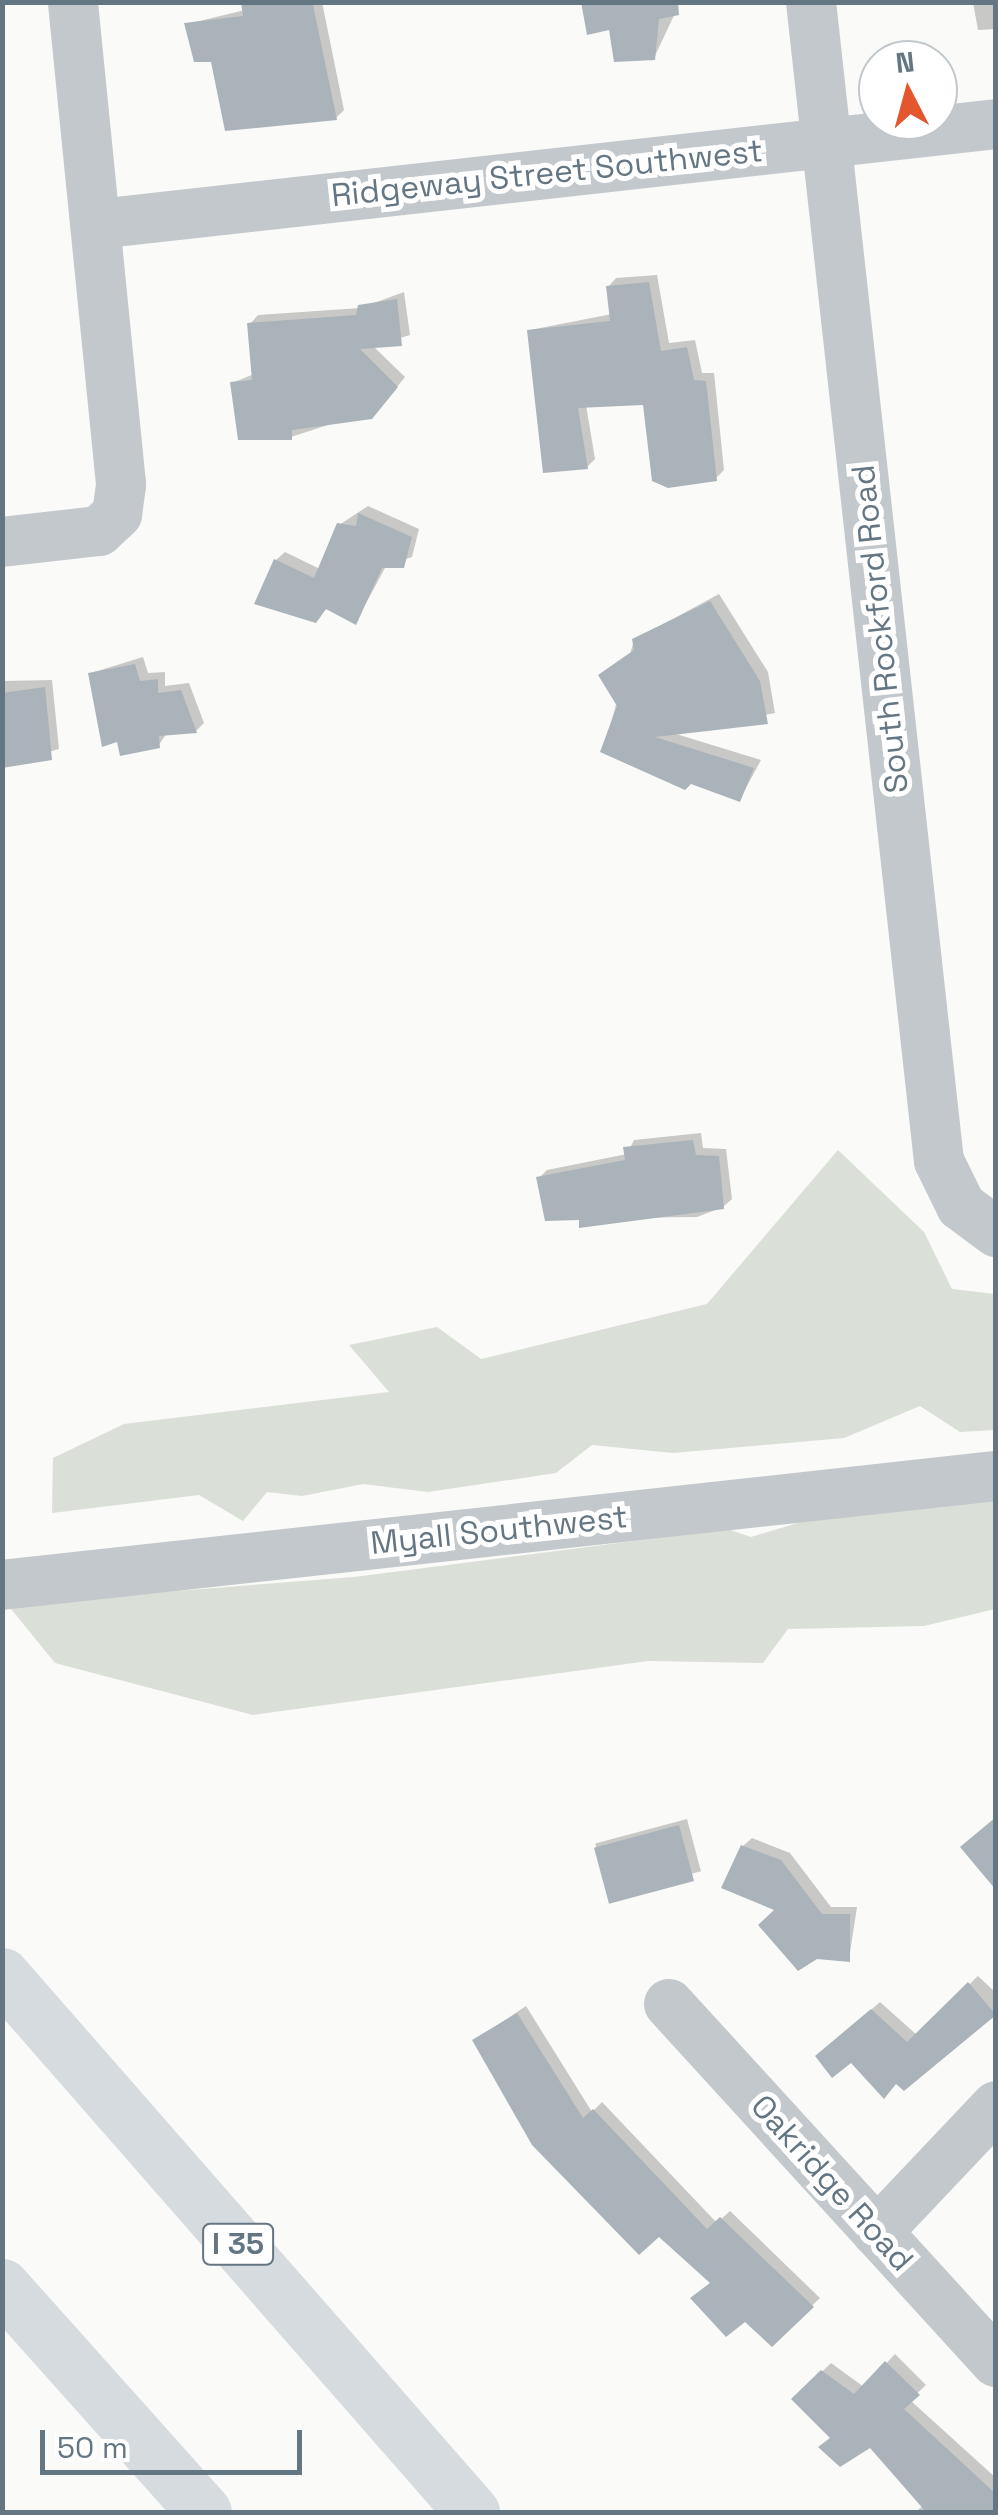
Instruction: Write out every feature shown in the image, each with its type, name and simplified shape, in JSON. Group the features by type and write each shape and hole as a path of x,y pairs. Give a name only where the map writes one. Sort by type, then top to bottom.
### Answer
{"highway":[{"name":"I 35","path":"2,1976 472,2512"},
{"path":"2,2286 204,2512"}],"street":[{"path":"2,542 99,531 117,514 98,224 72,2"},
{"name":"South Rockford Road","path":"811,2 939,1160 961,1206 996,1232"},
{"name":"Ridgeway Street Southwest","path":"98,224 996,124"},
{"name":"Myall Southwest","path":"2,1585 996,1476"},
{"name":"Oakridge Road","path":"669,2004 996,2362"},
{"path":"877,2232 996,2106"}],"shaded area":[{"path":"838,1150 924,1232 952,1289 995,1294 995,1430 960,1432 920,1406 844,1438 673,1453 592,1445 556,1473 428,1492 363,1484 302,1496 267,1492 243,1521 199,1495 52,1513 53,1458 124,1424 389,1392 349,1345 437,1327 481,1359 707,1304"},
{"path":"995,1497 995,1609 924,1626 788,1629 763,1663 648,1661 253,1715 55,1663 7,1604 354,1577 727,1529 751,1537 831,1513"}],"building":[{"path":"241,2 313,5 337,120 225,131 211,62 194,62 184,23 243,16"},
{"path":"581,2 678,2 679,15 659,19 655,60 614,62 609,30 587,35"},
{"path":"649,282 661,351 687,347 694,380 706,381 717,481 668,488 652,481 643,405 578,408 588,469 543,473 527,330 610,321 606,286"},
{"path":"397,299 402,346 360,349 398,387 372,419 292,430 292,440 238,440 230,382 252,380 247,323 356,315 358,305"},
{"path":"358,513 412,537 404,568 382,568 356,625 326,609 316,623 254,604 274,559 314,578 337,523 356,526"},
{"path":"710,601 760,681 768,724 655,737 754,768 740,802 691,784 685,790 600,752 617,706 598,675 634,650 632,639"},
{"path":"135,664 140,681 158,679 158,693 181,690 197,733 159,736 160,748 120,756 117,742 102,747 88,673"},
{"path":"45,687 52,760 2,768 2,693"},
{"path":"693,1140 696,1155 719,1156 724,1209 579,1228 579,1220 545,1221 536,1177 625,1160 623,1147"},
{"path":"996,1817 996,1890 960,1847"},
{"path":"679,1825 694,1881 609,1904 594,1848"},
{"path":"741,1845 781,1860 822,1914 850,1914 850,1962 817,1959 798,1971 758,1925 774,1910 721,1888"},
{"path":"968,1982 996,2015 904,2091 896,2084 884,2099 851,2063 832,2078 815,2056 871,2009 907,2042"},
{"path":"517,2013 583,2118 593,2109 707,2229 720,2217 814,2307 772,2347 745,2322 726,2337 690,2298 710,2283 659,2237 639,2255 532,2145 472,2040"},
{"path":"885,2361 920,2395 904,2409 996,2494 996,2512 926,2512 870,2448 840,2467 818,2447 830,2438 791,2399 821,2370 854,2394"}]}
